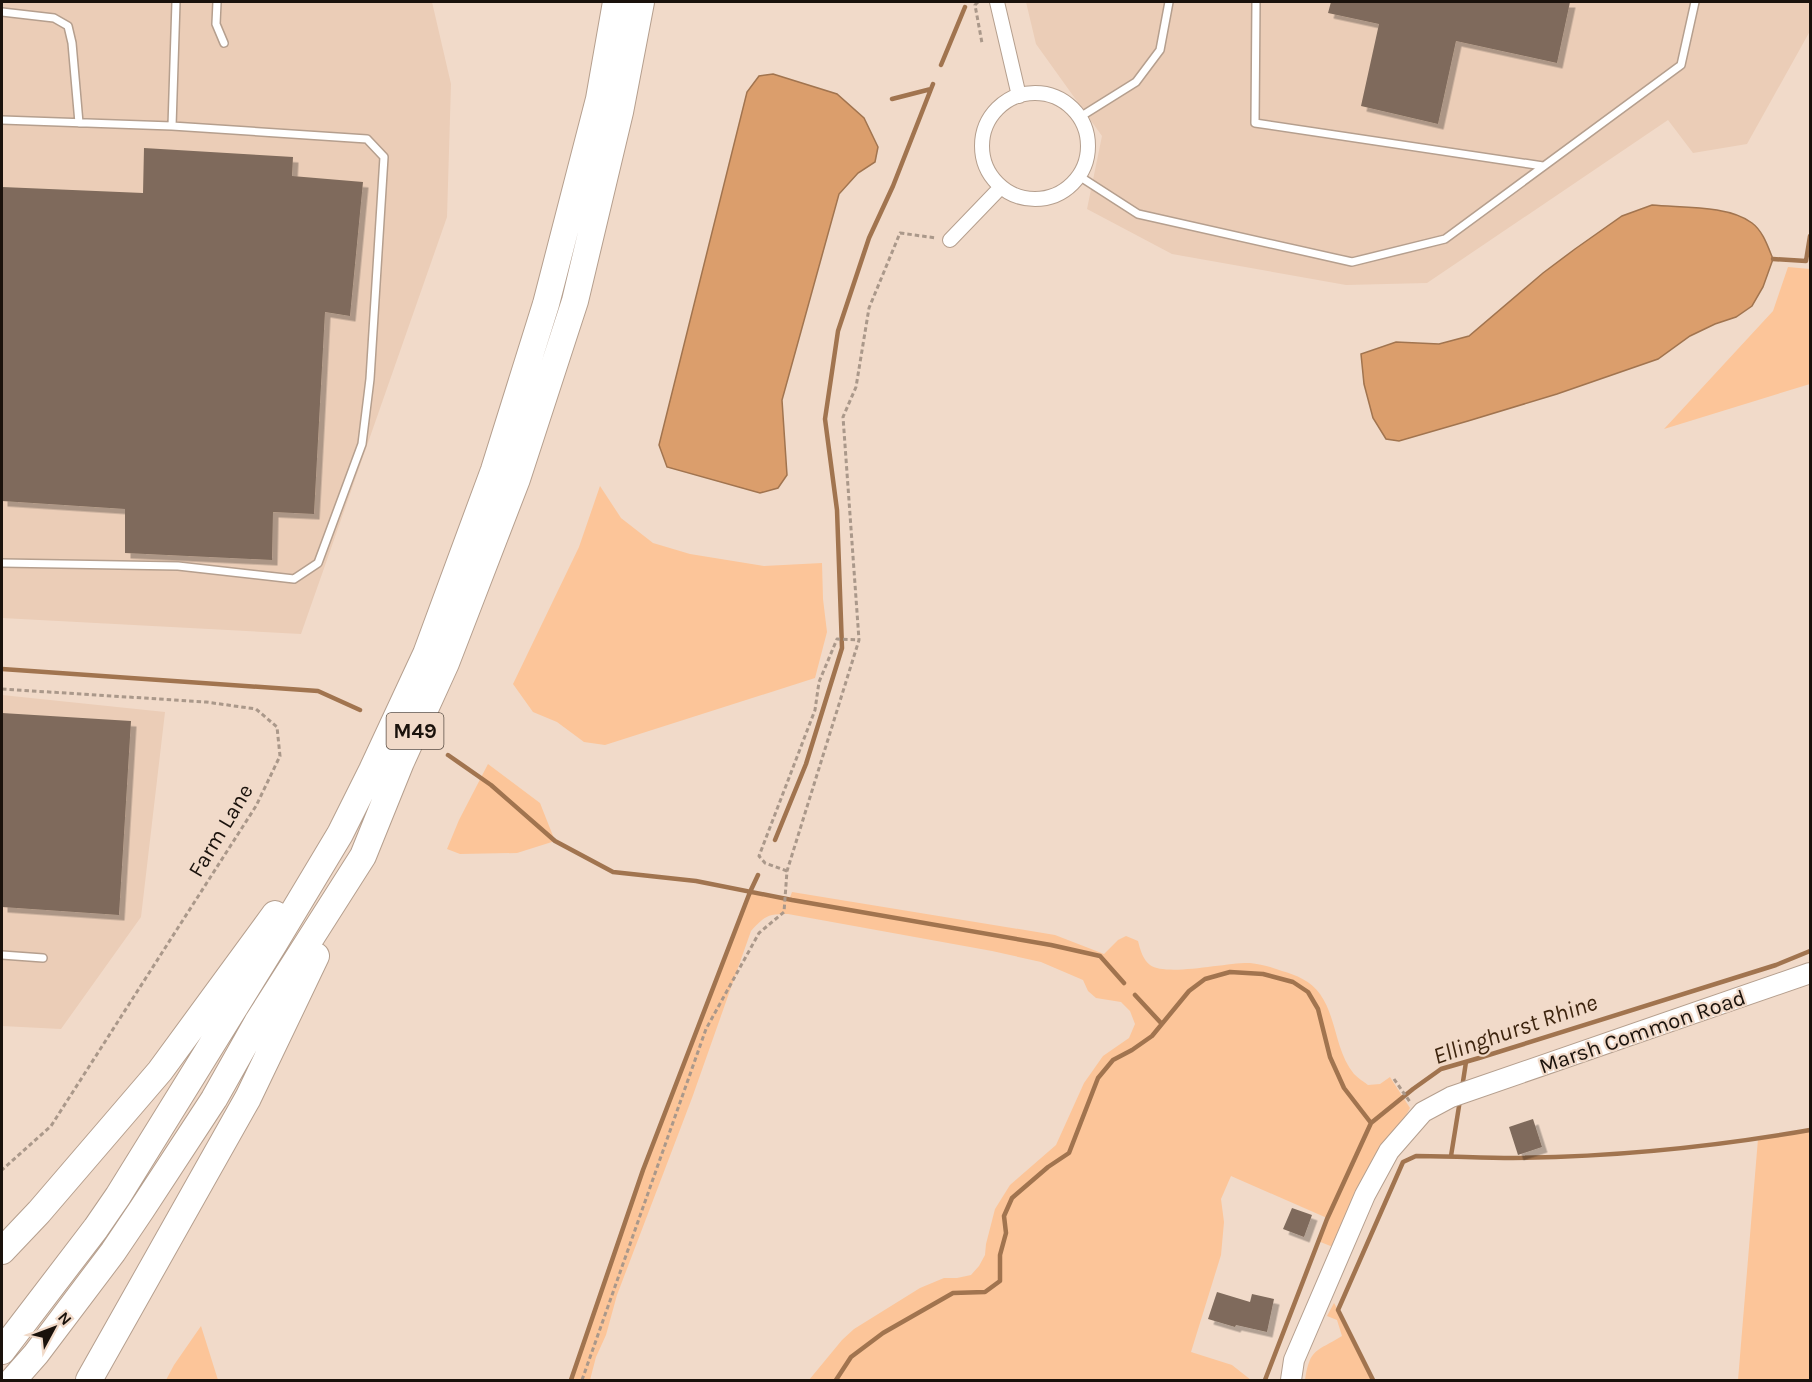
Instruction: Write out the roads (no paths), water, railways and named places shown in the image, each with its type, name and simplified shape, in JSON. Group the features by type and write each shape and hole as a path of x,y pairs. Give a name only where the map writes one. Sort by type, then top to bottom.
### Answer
{"highway":[{"name":"M49","path":"2,1352 118,1196 280,934 340,834 426,654 494,470 546,304 599,99 616,2"},
{"name":"M49","path":"89,1380 248,1098 363,856 401,762 450,652 517,478 575,301 620,112 641,2"},
{"name":"M49","path":"2,1251 39,1212 160,1071 281,906 372,770"},
{"name":"M49","path":"13,1380 36,1354 142,1209 214,1099 258,1021 363,856"}],"main road":[{"name":"Marsh Common Road","path":"1291,1380 1294,1360 1365,1195 1389,1150 1423,1112 1450,1097 1810,973"}],"street":[{"path":"997,2 1019,96"},
{"path":"1036,93 1053,96 1068,105 1080,117 1086,132 1088,147 1086,162 1079,176 1067,189 1051,197 1034,199 1016,196 1001,187 990,175 984,160 982,144 985,128 999,108 1019,96 1036,93"},
{"path":"950,240 1001,187"}],"lane":[{"path":"172,126 176,2"},
{"path":"218,2 216,24 224,43"},
{"path":"1080,117 1136,82 1160,50 1169,2"},
{"path":"1256,2 1255,123 1543,166"},
{"path":"1079,176 1138,214 1352,262 1445,239 1681,65 1695,2"},
{"path":"2,12 54,18 68,26 72,43 79,123"},
{"path":"2,120 172,126 367,139 384,157 370,379 362,444 318,563 294,579 178,566 2,563"},
{"path":"2,955 43,958"}],"waterway":[{"path":"941,65 965,7"},
{"path":"892,99 931,89 933,84"},
{"path":"775,840 806,764 842,648 837,510 825,419 838,331 869,238 893,186 931,89"},
{"path":"1773,259 1806,261 1810,236"},
{"path":"2,669 318,691 360,710"},
{"path":"448,755 491,785 555,841 613,872 696,881 1051,945 1100,956 1124,983"},
{"path":"571,1380 643,1170 758,875"},
{"name":"Ellinghurst Rhine","path":"1265,1380 1327,1219 1371,1123 1413,1089 1441,1069 1776,965 1810,951"},
{"path":"836,1380 851,1357 883,1333 953,1293 985,1292 1000,1281 1000,1255 1006,1233 1004,1216 1012,1198 1048,1167 1069,1153 1098,1078 1113,1060 1152,1036 1189,991 1205,979 1230,972 1263,974 1293,982 1308,992 1318,1009 1330,1057 1344,1088 1371,1123"},
{"path":"1135,995 1161,1023"},
{"path":"1462,1088 1466,1062"},
{"path":"1451,1156 1460,1100"},
{"path":"1373,1380 1338,1310 1403,1162 1416,1156 1513,1158 1625,1153 1700,1146 1810,1130"}]}
